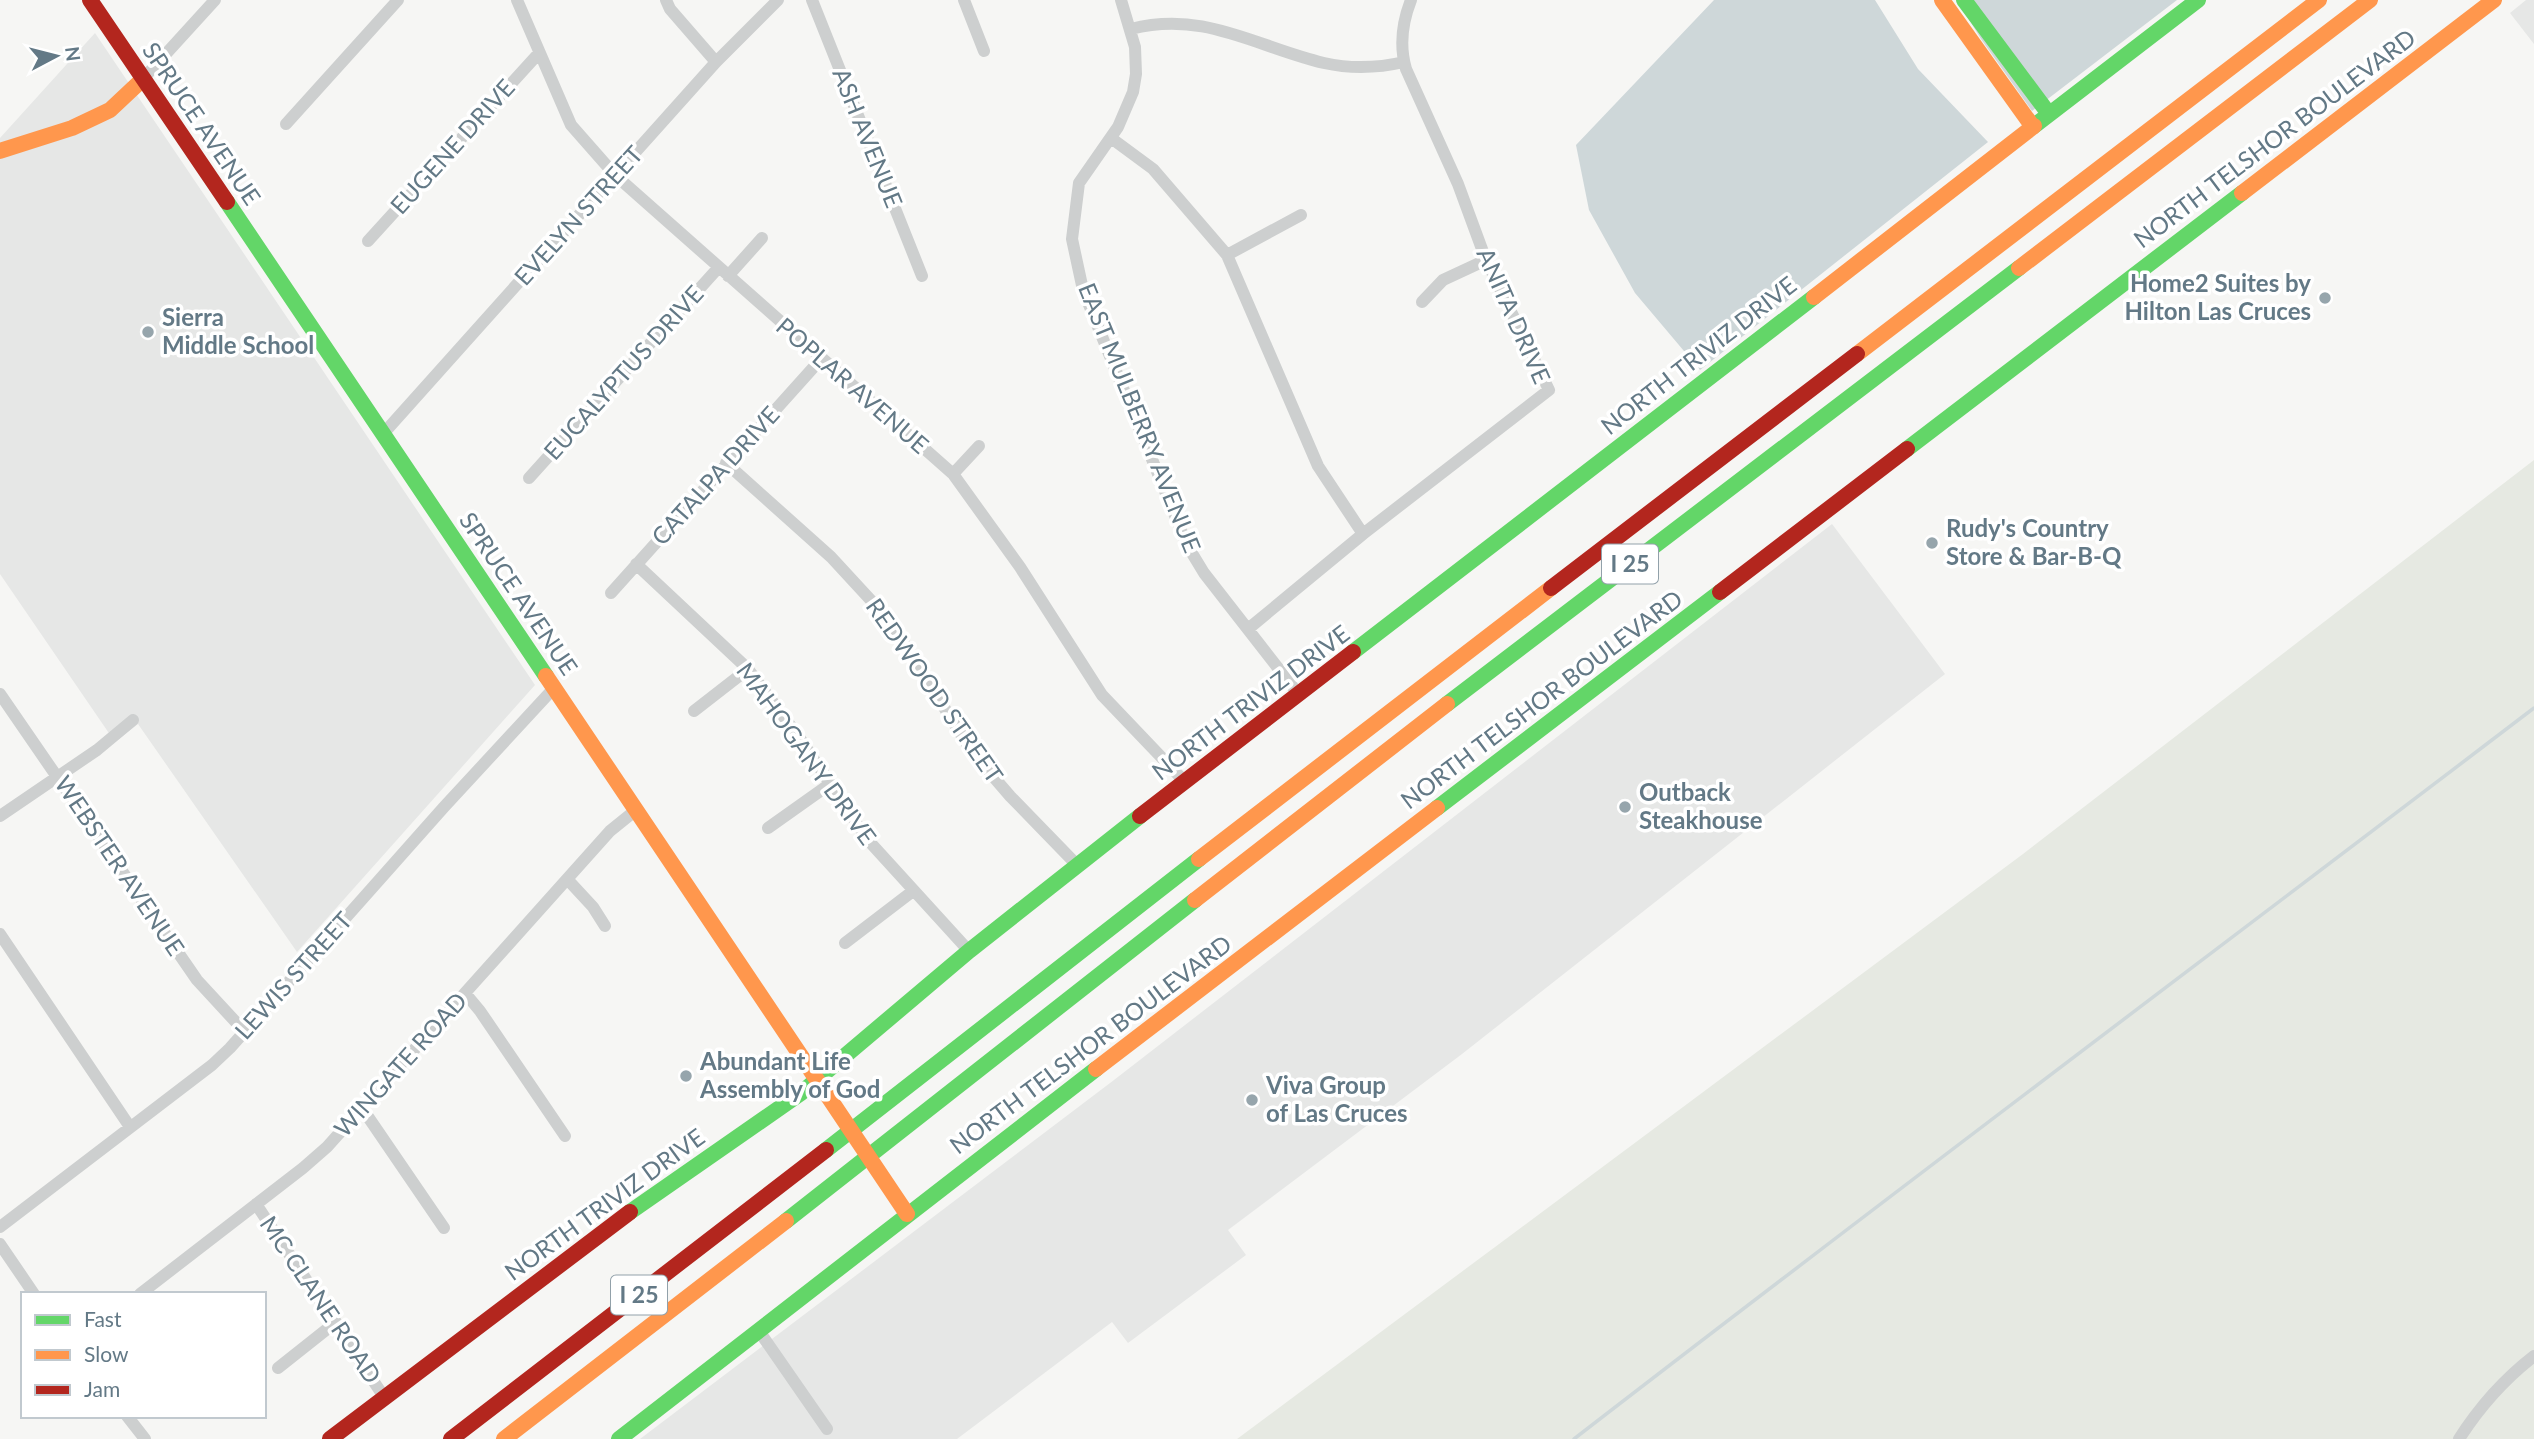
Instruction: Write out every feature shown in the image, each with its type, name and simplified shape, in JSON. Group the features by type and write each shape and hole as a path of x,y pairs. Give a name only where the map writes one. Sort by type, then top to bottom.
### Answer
{"main road":[{"name":"SPRUCE AVENUE","path":"90,0 906,1214"},
{"path":"1942,0 2033,127"},
{"path":"1964,0 2049,114"},
{"name":"NORTH TRIVIZ DRIVE","path":"330,1439 650,1197 752,1129 1077,865 2198,0"},
{"name":"I 25","path":"452,1439 1345,746 2319,0"},
{"name":"I 25","path":"504,1439 843,1177 1346,781 2370,0"},
{"name":"NORTH TELSHOR BOULEVARD","path":"619,1439 906,1214 2494,0"},
{"path":"0,151 72,128 110,110 143,79"}],"street":[{"path":"143,79 215,0"},
{"path":"286,124 398,0"},
{"name":"POPLAR AVENUE","path":"517,0 571,125 615,175 953,474 1020,567 1102,695 1185,782"},
{"path":"666,0 687,31 716,62"},
{"name":"EVELYN STREET","path":"383,434 716,62 778,0"},
{"name":"ASH AVENUE","path":"812,0 922,276"},
{"path":"964,0 984,51"},
{"name":"EAST MULBERRY AVENUE","path":"1121,0 1132,29 1136,56 1135,83 1127,108 1111,138 1079,183 1072,239 1083,290 1182,536 1204,573 1299,695"},
{"name":"ANITA DRIVE","path":"1248,629 1363,534 1549,390 1486,260 1458,184 1404,62 1403,24 1411,0"},
{"path":"1132,29 1183,22 1209,27 1325,63 1357,68 1404,62"},
{"name":"EUGENE DRIVE","path":"368,241 539,53"},
{"path":"1111,138 1153,169 1227,255 1318,466 1363,534"},
{"path":"1227,255 1301,215"},
{"name":"EUCALYPTUS DRIVE","path":"529,478 724,272 762,238"},
{"path":"1422,302 1443,281 1486,260"},
{"name":"CATALPA DRIVE","path":"611,593 821,359"},
{"path":"953,474 979,446"},
{"name":"REDWOOD STREET","path":"726,463 831,557 890,621 972,752 1010,796 1077,865"},
{"name":"MAHOGANY DRIVE","path":"636,564 748,669 799,737 867,839 969,951"},
{"path":"694,711 748,669"},
{"name":"LEWIS STREET","path":"0,1227 212,1065 245,1032 435,817 554,688"},
{"name":"WEBSTER AVENUE","path":"0,694 197,980 245,1032"},
{"path":"0,816 107,743 133,720"},
{"path":"768,828 830,784"},
{"name":"WINGATE ROAD","path":"143,1292 314,1159 610,831 636,810"},
{"path":"568,880 593,907 605,926"},
{"path":"845,943 913,891"},
{"path":"0,934 130,1127"},
{"path":"465,993 565,1136"},
{"path":"362,1108 444,1228"},
{"name":"MC CLANE ROAD","path":"256,1204 384,1396"},
{"path":"0,1244 33,1292"},
{"path":"278,1368 336,1322"},
{"path":"759,1331 827,1429"},
{"path":"2459,1439 2478,1409 2505,1379 2534,1356"},
{"path":"129,1418 145,1439"}],"shaded area":[{"path":"1714,0 1875,0 1918,69 1988,142 1700,370 1635,293 1589,210 1576,145"},
{"path":"1957,0 2177,0 2032,111"},
{"path":"2526,0 2534,0 2534,44 2510,13"},
{"name":"Sierra Middle School","path":"95,33 535,685 297,952 138,724 115,742 0,574 0,138"},
{"path":"2534,460 2534,1439 1237,1439 2023,854"},
{"path":"1832,524 1945,674 1462,1054 1228,1230 1246,1255 1128,1343 1112,1322 957,1439 640,1439 1114,1080"}],"waterway":[{"path":"1574,1439 2534,708"}],"traffic: fast":[{"path":"1964,0 2049,114"},
{"path":"2034,126 2198,0"},
{"path":"1907,449 2242,193"},
{"path":"227,202 546,676"},
{"path":"1447,704 2019,268"},
{"path":"1353,652 1814,297"},
{"path":"1437,808 1720,592"},
{"path":"630,1212 801,1093 969,951 1140,816"},
{"path":"826,1150 1199,859"},
{"path":"786,1221 1195,900"},
{"path":"619,1439 1096,1069"}],"traffic: slow":[{"path":"1942,0 2033,127"},
{"path":"1857,354 2319,0"},
{"path":"2019,268 2370,0"},
{"path":"2242,193 2494,0"},
{"path":"0,151 72,128 110,110 143,79"},
{"path":"1814,297 2034,126"},
{"path":"1199,859 1551,588"},
{"path":"546,676 907,1214"},
{"path":"1195,900 1447,704"},
{"path":"1096,1069 1437,808"},
{"path":"504,1439 786,1221"}],"traffic: jam":[{"path":"90,0 227,202"},
{"path":"1551,588 1857,354"},
{"path":"1720,592 1907,449"},
{"path":"1140,816 1353,652"},
{"path":"451,1439 826,1150"},
{"path":"330,1439 630,1212"}],"place":[{"name":"Home2 Suites by Hilton Las Cruces","path":"2325,298"},
{"name":"Sierra Middle School","path":"148,332"},
{"name":"Rudy's Country Store & Bar-B-Q","path":"1932,543"},
{"name":"Outback Steakhouse","path":"1625,807"},
{"name":"Abundant Life Assembly of God","path":"686,1076"},
{"name":"Viva Group of Las Cruces","path":"1252,1100"}]}
